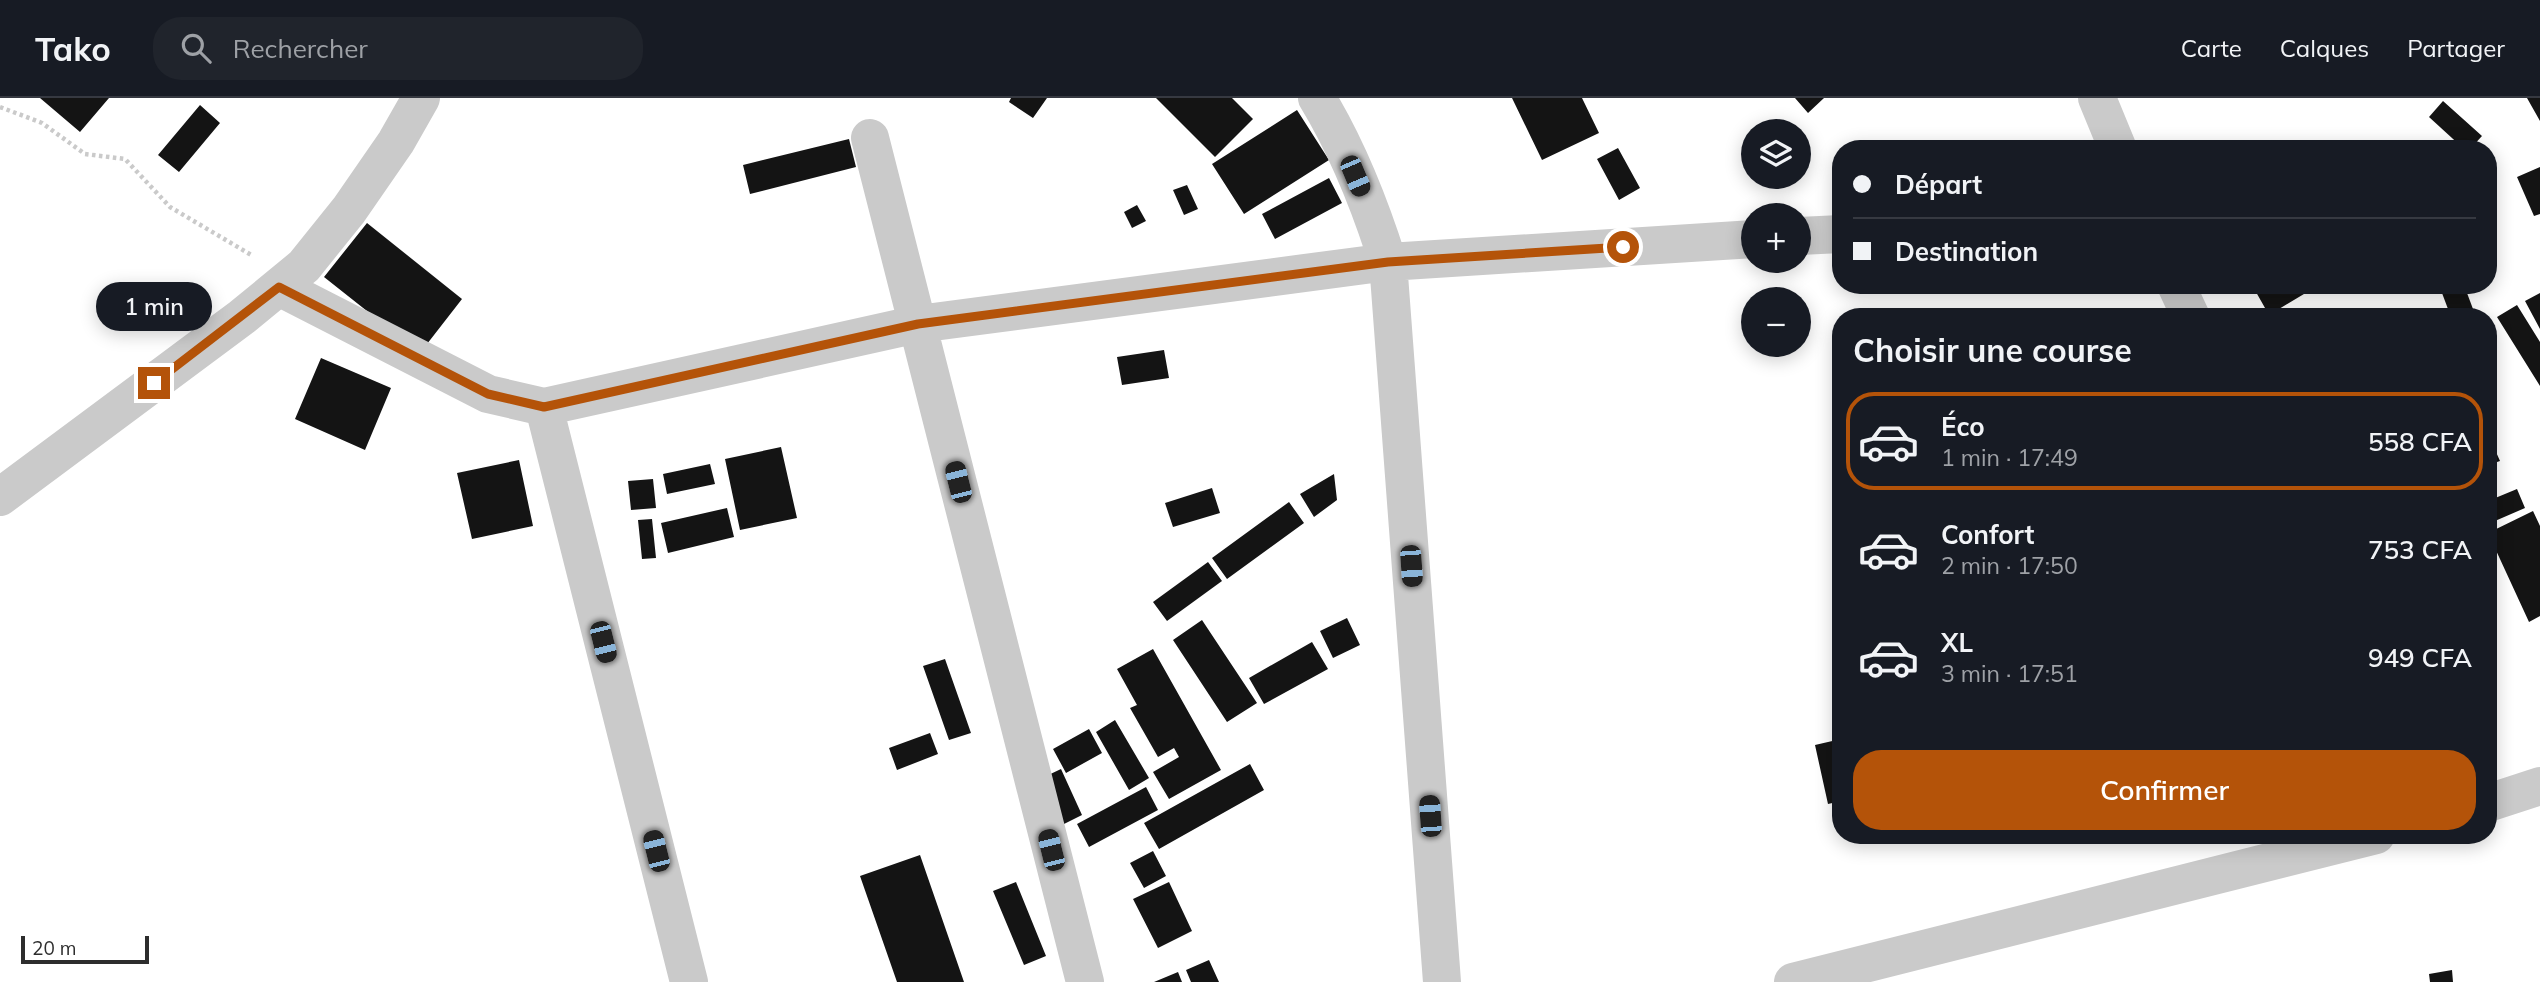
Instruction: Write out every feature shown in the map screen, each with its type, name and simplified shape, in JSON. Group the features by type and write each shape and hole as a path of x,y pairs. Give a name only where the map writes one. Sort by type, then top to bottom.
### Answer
{"street":[{"path":"0,497 242,317 304,266 349,210 396,142 421,98"},
{"path":"1317,98 1335,127 1388,262 1442,982"},
{"path":"2097,98 2114,140"},
{"path":"870,138 1085,982"},
{"path":"1811,235 1832,234"},
{"path":"284,282 488,394 544,407 918,324 1388,262 1741,240"},
{"path":"544,407 690,982"},
{"path":"2497,800 2540,786"},
{"path":"1793,982 2340,844"}],"path":[{"path":"0,107 42,123 85,154 125,159 170,207 256,257 281,267 284,282"}],"building":[{"path":"40,98 109,98 80,132"},
{"path":"1011,98 1047,98 1033,118 1009,102"},
{"path":"1156,98 1232,98 1253,119 1215,157"},
{"path":"1512,98 1582,98 1599,133 1542,160"},
{"path":"1795,98 1824,98 1808,113"},
{"path":"2527,98 2540,98 2540,121"},
{"path":"2443,101 2482,136 2478,140 2454,140 2429,117"},
{"path":"200,105 220,123 179,172 158,155"},
{"path":"1297,110 1329,160 1244,214 1212,164"},
{"path":"849,139 856,167 750,194 743,165"},
{"path":"1618,148 1640,188 1619,200 1597,159"},
{"path":"2540,167 2540,214 2534,216 2517,177"},
{"path":"1329,178 1342,203 1275,239 1262,214"},
{"path":"1187,185 1198,209 1184,215 1173,190"},
{"path":"1137,205 1146,221 1132,228 1124,212"},
{"path":"367,223 462,299 420,353 324,277"},
{"path":"2540,293 2540,329 2525,301"},
{"path":"2257,294 2304,294 2281,308 2265,308"},
{"path":"2442,294 2467,294 2473,308 2448,308"},
{"path":"2517,305 2540,342 2540,386 2497,317"},
{"path":"1164,350 1169,378 1122,385 1117,357"},
{"path":"321,358 391,388 365,450 295,419"},
{"path":"781,447 797,518 740,530 725,459"},
{"path":"519,460 533,526 472,539 457,473"},
{"path":"710,464 715,484 667,494 663,474"},
{"path":"1334,474 1337,500 1314,517 1300,494"},
{"path":"653,479 656,508 631,510 628,481"},
{"path":"1212,488 1220,513 1173,527 1165,503"},
{"path":"2517,489 2525,508 2497,520 2497,497"},
{"path":"1289,502 1304,523 1227,579 1212,558"},
{"path":"727,508 734,537 668,553 661,523"},
{"path":"2533,511 2540,526 2540,616 2529,622 2497,553 2497,529"},
{"path":"652,519 656,558 642,559 638,520"},
{"path":"1208,562 1222,581 1167,621 1153,602"},
{"path":"1347,618 1360,645 1333,658 1320,631"},
{"path":"1202,620 1257,703 1227,722 1173,640"},
{"path":"1312,642 1328,669 1264,704 1249,678"},
{"path":"1153,649 1221,770 1169,799 1153,772 1179,757 1174,748 1158,757 1130,708 1137,705 1117,669"},
{"path":"945,659 971,733 949,740 923,666"},
{"path":"1115,720 1149,778 1129,790 1096,732"},
{"path":"1089,729 1102,753 1066,773 1053,749"},
{"path":"930,733 938,754 897,770 889,748"},
{"path":"1832,741 1832,803 1828,804 1815,745"},
{"path":"1250,764 1264,790 1159,849 1144,823"},
{"path":"1061,769 1082,815 1064,824 1042,778"},
{"path":"1146,787 1158,810 1089,847 1077,824"},
{"path":"1153,851 1166,876 1144,888 1130,863"},
{"path":"920,855 964,982 897,982 860,876"},
{"path":"1016,882 1046,956 1024,965 993,891"},
{"path":"1169,882 1192,931 1158,948 1133,899"},
{"path":"1209,960 1219,982 1191,982 1186,970"},
{"path":"2452,970 2453,982 2430,982 2429,974"},
{"path":"1178,972 1182,982 1154,982"}],"route":[{"path":"154,383 279,287 488,394 544,407 918,324 1388,262 1623,247"}]}
